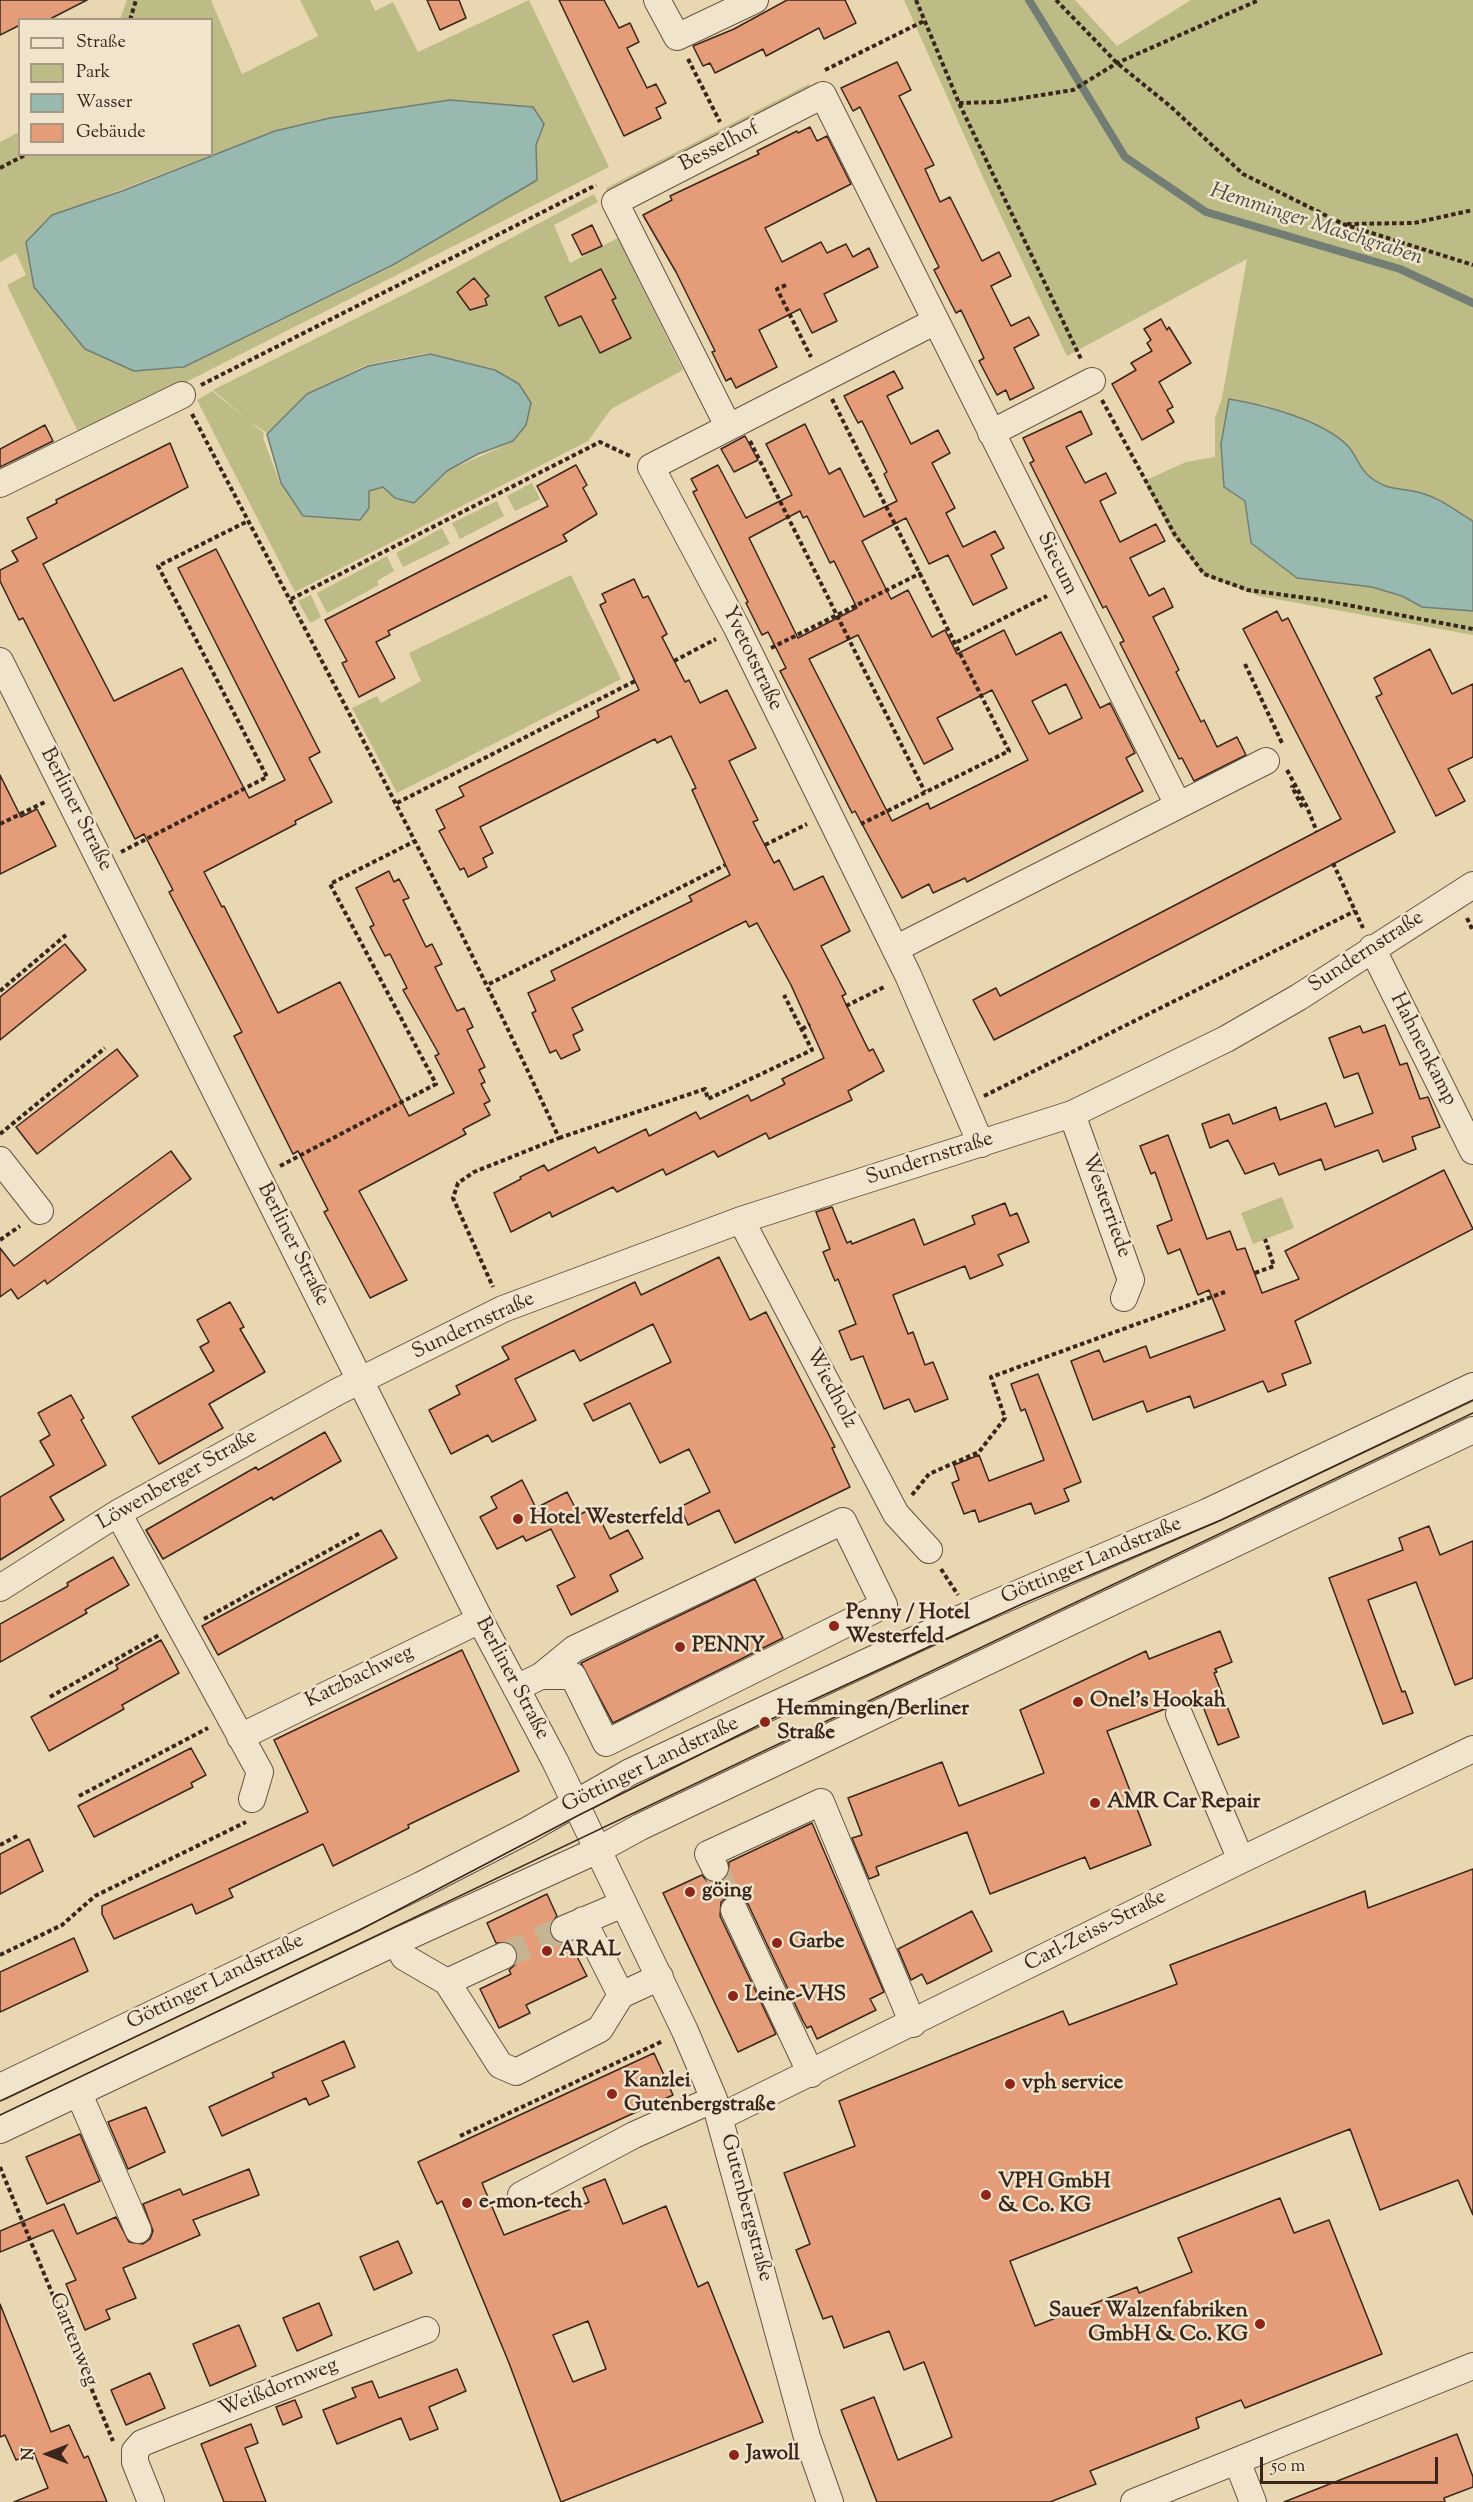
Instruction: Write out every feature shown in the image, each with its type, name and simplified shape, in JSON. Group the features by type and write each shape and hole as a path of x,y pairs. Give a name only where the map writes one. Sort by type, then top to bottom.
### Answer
{"street":[{"path":"657,0 677,38 755,0"},
{"name":"Besselhof","path":"734,423 615,202 823,95 936,321"},
{"path":"651,467 936,321"},
{"name":"Siecum","path":"936,321 1178,805"},
{"path":"991,433 1092,381"},
{"path":"0,484 182,395"},
{"name":"Yvetotstraße","path":"651,467 737,628 908,975 981,1144"},
{"name":"Berliner Straße","path":"0,661 480,1620 587,1827"},
{"path":"895,949 1178,805 1281,758"},
{"name":"Sundernstraße","path":"360,1381 503,1309 741,1220 1072,1114 1226,1039 1299,997 1371,948 1473,885"},
{"name":"Hahnenkamp","path":"1371,948 1473,1151"},
{"name":"Westerriede","path":"1072,1114 1131,1280 1124,1298"},
{"path":"0,1160 40,1211"},
{"name":"Wiedholz","path":"741,1220 896,1514 929,1551"},
{"name":"Löwenberger Straße","path":"0,1588 118,1513 360,1381"},
{"name":"Göttinger Landstraße","path":"0,2087 421,1885 630,1772 968,1615 1207,1512 1473,1386"},
{"name":"Göttinger Landstraße","path":"0,2130 396,1942 598,1851 640,1827 945,1680 1473,1430"},
{"path":"118,1513 260,1772 252,1799"},
{"path":"516,1688 541,1676 574,1648 843,1521 884,1605 606,1743 573,1676 541,1676"},
{"name":"Katzbachweg","path":"234,1727 480,1620"},
{"path":"1179,1714 1240,1860"},
{"name":"Carl-Zeiss-Straße","path":"521,2195 634,2135 811,2074 1240,1860 1473,1749"},
{"path":"715,1868 708,1854 821,1802 913,2024"},
{"name":"Gutenbergstraße","path":"587,1827 685,2031 717,2108 807,2437 830,2502"},
{"path":"621,1995 573,1925 623,1904"},
{"path":"734,1910 811,2074"},
{"path":"396,1942 404,1957 447,1982 500,2065 516,2072 600,2029 621,1995 660,1977"},
{"path":"447,1982 502,1956"},
{"path":"80,2094 138,2230"},
{"name":"Weißdornweg","path":"135,2451 142,2443 426,2330"},
{"path":"1134,2502 1473,2366"},
{"path":"135,2451 135,2462 151,2502"},
{"path":"1237,2461 1253,2502"}],"path":[{"path":"131,18 136,0"},
{"path":"916,0 959,103 1092,381 1175,535 1204,574 1248,590 1321,600 1473,629"},
{"path":"1056,0 1117,63 1170,106 1243,174 1343,224 1473,265"},
{"path":"959,103 998,102 1073,90 1117,63 1258,0"},
{"path":"815,75 924,21"},
{"path":"677,38 720,123"},
{"path":"710,128 730,117"},
{"path":"0,168 23,156"},
{"path":"560,1138 489,984 397,803 182,395 607,180"},
{"path":"1343,224 1414,223 1473,210"},
{"path":"765,845 925,792 1009,751 957,642 777,290 786,285"},
{"path":"734,423 836,615 925,792"},
{"path":"291,599 600,442 651,467"},
{"path":"101,862 267,777 158,566 248,521"},
{"path":"750,658 921,573"},
{"path":"957,642 1067,586"},
{"path":"674,661 737,628"},
{"path":"1245,664 1281,758 1291,774 1317,832"},
{"path":"397,803 635,681"},
{"path":"1281,758 1275,773 1285,769 1291,774"},
{"path":"1296,785 1292,787 1303,808"},
{"path":"0,824 66,791"},
{"path":"258,1177 436,1084 330,884 415,841"},
{"path":"1333,863 1351,901"},
{"path":"489,984 726,865"},
{"path":"965,1105 1355,911"},
{"path":"0,991 66,935"},
{"path":"846,1006 908,975"},
{"path":"503,1309 453,1198 458,1183 474,1172 560,1138 705,1089 708,1100 812,1050 784,995"},
{"path":"802,1029 810,1024"},
{"path":"0,1134 105,1048"},
{"path":"1255,1273 1274,1266 1265,1239"},
{"path":"896,1514 929,1474 979,1452 1005,1418 991,1377 1225,1292"},
{"path":"50,1697 360,1533"},
{"path":"929,1551 962,1602"},
{"path":"79,1796 234,1727"},
{"path":"0,1955 62,1925 94,1896 246,1823 252,1799"},
{"path":"0,1845 19,1835"},
{"path":"460,2136 685,2031"},
{"name":"Gartenweg","path":"0,2167 114,2443 135,2451"}],"green space":[{"path":"127,0 211,0 242,74 318,36 300,0 370,0 375,11 393,2 418,52 529,0 609,167 80,436 7,285 26,275 16,253 0,262 0,142 18,133 18,156 209,156 52,215 134,371 184,368 392,267 537,180 536,145 544,124 330,118 295,127 213,155 213,18 120,18"},
{"path":"904,0 1075,0 1117,46 1191,0 1473,0 1473,521 1437,498 1418,492 1395,491 1368,476 1348,446 1310,422 1261,404 1225,418 1221,444 1223,456 1245,501 1250,543 1297,578 1372,587 1402,596 1423,607 1473,611 1473,635 1259,596 1203,575 1172,535 1144,481 1186,462 1215,457 1215,418 1222,398 1247,259 1067,356 985,182"},
{"path":"809,84 812,90 610,195 606,188"},
{"path":"594,194 598,202 554,225 570,263 618,238 683,370 611,409 588,441 295,592 197,400 212,391 247,419 213,390 425,284","holes":["428,353 494,369 519,384 531,403 526,425 514,441 448,471 414,503 395,498 384,487 369,491 369,508 360,520 302,516 280,483 263,438 264,433 250,422 267,433 307,394 366,365"]},
{"path":"532,483 540,499 515,511 507,496"},
{"path":"497,501 504,516 460,539 452,523"},
{"path":"442,528 450,544 403,567 396,553"},
{"path":"387,556 394,571 377,581 379,585 327,613 317,593"},
{"path":"571,575 621,679 397,793 352,708 377,696 381,703 421,681 409,653"},
{"path":"311,595 321,617 310,623 298,601"},
{"path":"1282,1197 1294,1228 1253,1244 1241,1213"}],"water":[{"path":"450,100 533,107 544,124 536,145 537,180 393,265 184,367 134,371 85,349 34,287 26,242 52,215 122,191 275,131 330,118"},
{"path":"430,354 495,370 519,384 531,403 526,425 513,441 478,454 447,471 414,503 395,498 383,487 369,491 369,508 360,520 303,516 281,483 267,434 307,394 368,366"},
{"path":"1229,399 1292,415 1324,429 1348,446 1363,470 1382,485 1428,495 1473,521 1473,611 1422,607 1402,596 1372,587 1297,578 1251,543 1245,501 1224,487 1221,444"}],"building":[{"path":"0,0 87,0 52,18 18,18 18,26 0,35"},
{"path":"427,0 459,0 466,18 440,30"},
{"path":"559,0 604,0 619,28 630,23 639,42 627,48 647,88 656,84 666,103 656,108 661,118 624,136"},
{"path":"787,0 845,0 856,23 824,39 819,28 766,56 763,49 715,73 710,63 703,66 693,46 734,29"},
{"path":"897,62 911,90 899,96 934,165 925,169 940,202 950,197 982,261 999,252 1011,276 991,286 1011,326 1029,317 1039,335 1014,348 1034,388 1010,400 1006,390 997,395 979,361 984,358 961,310 956,313 934,270 939,267 860,107 853,111 841,88"},
{"path":"810,127 817,141 827,136 851,184 765,228 782,262 821,242 827,253 846,244 853,257 869,248 878,267 824,294 837,321 812,333 800,309 759,330 777,367 736,388 731,378 726,381 712,352 715,351 676,272 643,215 672,200 670,196 759,154 757,151 797,131 798,133"},
{"path":"592,225 602,246 582,255 572,235"},
{"path":"601,269 616,298 612,300 631,338 600,353 581,316 559,326 545,297"},
{"path":"474,278 489,296 485,299 487,305 470,310 457,292"},
{"path":"1161,319 1167,330 1169,327 1191,363 1159,382 1173,407 1167,410 1174,422 1142,440 1112,384 1136,370 1131,363 1152,351 1147,343 1151,340 1144,329"},
{"path":"894,371 903,388 887,396 911,444 938,430 950,453 932,463 955,508 946,513 963,547 995,531 1004,548 991,555 1007,588 973,605 948,555 929,564 906,518 862,541 891,599 908,590 932,637 945,630 957,654 1004,630 1016,655 1061,632 1100,708 1110,703 1135,753 1126,758 1143,791 967,882 965,878 933,893 929,884 902,898 855,811 852,813 780,671 786,668 768,632 762,635 693,492 697,490 691,479 718,465 746,518 792,495 766,444 805,424 829,474 840,468 864,517 897,501 884,474 887,472 862,421 858,423 844,396","holes":["800,511 803,518 807,516 830,563 834,561 857,608 798,638 749,538","858,635 924,764 953,749 937,718 992,690 1028,760 930,809 928,803 892,821 809,659","1066,684 1082,718 1049,734 1032,701"]},
{"path":"1081,411 1092,434 1066,447 1085,483 1106,473 1116,493 1100,501 1120,542 1156,524 1165,541 1130,558 1149,596 1164,588 1173,607 1153,617 1179,670 1176,672 1201,722 1204,720 1217,747 1237,737 1246,755 1194,781 1182,758 1179,759 1120,643 1124,641 1106,606 1103,608 1030,463 1034,461 1023,438"},
{"path":"45,425 53,441 0,467 0,449"},
{"path":"745,436 758,460 734,472 721,449"},
{"path":"170,443 188,487 43,564 114,701 182,668 249,798 285,780 178,568 216,549 320,752 309,758 332,802 295,821 296,824 204,872 222,907 224,906 278,1013 340,982 409,1116 454,1093 435,1056 439,1054 403,990 407,988 390,954 385,956 370,927 374,925 356,888 389,871 394,882 399,879 409,898 403,900 426,947 432,944 442,964 435,967 457,1011 464,1008 473,1027 467,1030 485,1067 479,1070 485,1082 481,1084 490,1101 484,1104 490,1115 463,1129 466,1134 359,1191 407,1280 370,1298 324,1212 328,1210 298,1151 293,1154 234,1036 242,1032 169,892 173,890 144,834 135,839 23,618 19,620 0,581 0,570 18,561 12,551 37,538 27,518 57,503 56,500"},
{"path":"576,465 587,485 583,488 597,514 563,535 567,541 388,631 390,635 376,642 395,678 359,697 342,663 347,661 325,620 548,506 537,486"},
{"path":"634,579 643,598 648,596 667,634 662,637 685,682 689,680 700,703 727,690 756,748 729,761 758,820 753,822 774,863 779,860 794,890 823,876 850,931 821,946 846,994 842,996 869,1051 873,1049 884,1071 848,1091 852,1100 769,1139 766,1133 718,1157 714,1151 666,1175 663,1169 617,1192 613,1187 552,1217 550,1212 511,1232 494,1193 521,1179 520,1177 544,1165 548,1171 595,1147 598,1153 646,1129 649,1136 696,1112 700,1119 748,1095 751,1101 785,1084 782,1079 824,1058 791,985 757,923 749,927 746,921 572,1008 583,1030 573,1035 580,1050 561,1059 556,1050 550,1053 532,1013 536,1011 528,993 555,980 551,971 692,901 689,896 730,875 692,790 696,788 671,736 657,743 655,739 480,827 493,853 483,858 487,867 468,877 464,868 460,870 439,831 445,828 436,810 464,796 459,787 599,717 597,711 639,690 600,605 606,602 602,594"},
{"path":"1277,611 1282,621 1288,618 1395,832 994,1040 973,1000 996,988 1000,996 1341,819 1243,629"},
{"path":"1430,649 1452,694 1473,684 1473,757 1448,769 1465,801 1436,816 1376,697 1382,694 1374,678"},
{"path":"0,775 21,817 37,809 56,846 0,874"},
{"path":"65,944 86,970 0,1040 0,997"},
{"path":"1385,1025 1400,1065 1407,1063 1420,1099 1428,1097 1440,1127 1412,1137 1416,1149 1383,1162 1378,1150 1325,1170 1321,1159 1279,1175 1274,1163 1245,1174 1228,1140 1210,1148 1202,1124 1229,1114 1233,1124 1276,1107 1280,1120 1326,1103 1335,1127 1373,1113 1358,1073 1344,1078 1329,1038 1360,1026 1363,1033"},
{"path":"117,1049 138,1076 37,1154 16,1127"},
{"path":"1168,1135 1207,1239 1230,1231 1237,1250 1245,1248 1262,1293 1299,1279 1285,1251 1444,1170 1473,1229 1295,1321 1311,1363 1282,1374 1286,1385 1268,1392 1263,1381 1194,1408 1190,1396 1147,1412 1143,1401 1093,1420 1071,1361 1099,1350 1104,1362 1146,1346 1150,1358 1225,1330 1209,1290 1198,1295 1180,1249 1168,1254 1157,1226 1172,1220 1155,1172 1151,1174 1140,1146"},
{"path":"171,1151 191,1179 47,1284 45,1280 18,1299 11,1289 0,1297 0,1248 14,1266"},
{"path":"1005,1203 1010,1216 1017,1213 1029,1242 998,1255 1003,1265 970,1279 965,1266 893,1295 908,1334 913,1332 925,1365 933,1362 948,1399 915,1412 909,1399 884,1409 863,1356 851,1360 839,1331 856,1324 838,1279 835,1281 823,1252 830,1249 816,1212 832,1207 847,1243 851,1241 852,1244 914,1219 924,1245 975,1224 972,1216"},
{"path":"719,1257 750,1320 766,1312 835,1447 832,1448 850,1487 735,1543 719,1510 688,1525 680,1507 710,1492 689,1449 660,1463 630,1403 593,1421 584,1404 671,1362 653,1324 580,1361 574,1350 515,1379 536,1420 492,1442 488,1435 451,1454 429,1410 460,1394 456,1386 509,1359 502,1347 635,1282 641,1295"},
{"path":"230,1302 244,1327 240,1329 265,1372 209,1404 223,1428 159,1464 132,1417 214,1371 200,1347 209,1342 197,1320"},
{"path":"1038,1374 1081,1482 1064,1489 1069,1501 1035,1514 1031,1503 979,1522 975,1510 964,1514 952,1483 959,1480 954,1465 979,1455 989,1481 1044,1460 1025,1409 1021,1411 1011,1384"},
{"path":"71,1395 84,1418 81,1420 106,1465 50,1497 64,1520 0,1560 0,1497 54,1465 40,1441 50,1435 38,1413"},
{"path":"325,1432 341,1461 163,1559 146,1530 256,1467 258,1470"},
{"path":"522,1480 536,1508 567,1492 579,1515 594,1507 610,1539 628,1530 643,1558 610,1575 618,1591 571,1615 557,1586 575,1577 551,1529 526,1541 523,1536 497,1549 480,1517 497,1508 491,1497"},
{"path":"1429,1526 1440,1555 1473,1541 1473,1678 1455,1685 1416,1582 1368,1600 1402,1692 1405,1691 1413,1713 1383,1724 1329,1578 1403,1550 1399,1538"},
{"path":"381,1530 397,1558 218,1655 202,1626"},
{"path":"113,1557 129,1585 85,1610 87,1613 0,1662 0,1624 68,1586 67,1583"},
{"name":"PENNY","path":"755,1579 783,1638 613,1723 581,1663"},
{"path":"1220,1631 1232,1662 1215,1669 1217,1672 1214,1673 1239,1737 1218,1745 1199,1696 1186,1701 1174,1700 1165,1709 1107,1731 1151,1845 1090,1869 1085,1857 990,1894 967,1832 876,1867 879,1875 869,1879 852,1838 862,1835 848,1798 942,1762 959,1806 1044,1773 1020,1710 1146,1651 1149,1659"},
{"path":"161,1640 179,1673 122,1705 124,1709 49,1751 31,1717 118,1669 116,1665"},
{"path":"462,1650 519,1771 408,1825 409,1828 333,1866 323,1844 229,1889 233,1897 196,1914 192,1904 114,1939 102,1914 102,1906 308,1812 274,1740"},
{"path":"191,1748 206,1775 191,1783 193,1787 94,1837 78,1806"},
{"path":"812,1823 884,1992 870,1999 876,2010 817,2039 811,2026 807,2028 803,2021 748,1904 742,1897 728,1896 721,1902 720,1916 776,2034 738,2052 663,1893 702,1875 707,1881 721,1882 728,1876 729,1862"},
{"path":"29,1839 43,1871 0,1894 0,1854"},
{"name":"VPH GmbH & Co. KG","path":"1473,1869 1473,2215 1458,2180 1380,2210 1350,2129 1010,2261 1035,2326 1137,2287 1139,2293 1192,2272 1178,2238 1280,2198 1294,2233 1329,2220 1382,2354 1245,2408 1241,2400 1196,2418 1199,2428 1090,2471 1096,2484 1050,2502 877,2502 841,2410 874,2397 898,2460 952,2437 924,2362 904,2370 889,2331 844,2348 832,2316 823,2319 796,2250 810,2244 784,2173 855,2146 839,2101 1063,2011 1069,2025 1177,1984 1170,1965 1365,1891 1368,1908"},
{"path":"547,1894 557,1916 549,1927 550,1935 562,1944 570,1943 587,1976 526,2005 530,2013 499,2028 480,1989 511,1974 509,1970 516,1964 518,1957 511,1943 496,1943 487,1923"},
{"path":"972,1911 992,1951 927,1984 922,1974 911,1980 898,1949"},
{"path":"74,1938 88,1971 0,2012 0,1972"},
{"path":"344,2041 355,2067 322,2081 329,2096 309,2105 306,2098 222,2136 209,2107 274,2077 272,2073"},
{"path":"654,2053 673,2095 482,2183 504,2235 589,2202 583,2188 605,2179 623,2224 666,2206 698,2287 708,2282 763,2422 561,2502 509,2363 442,2201 437,2204 418,2162","holes":["588,2321 606,2369 573,2382 553,2335"]},
{"path":"146,2107 165,2152 128,2169 108,2122"},
{"path":"80,2134 100,2181 47,2204 26,2157"},
{"path":"249,2169 259,2195 193,2220 200,2235 123,2268 136,2298 106,2310 110,2319 85,2330 66,2284 76,2280 53,2230 0,2252 0,2231 64,2204 77,2234 116,2217 129,2242 143,2244 150,2239 153,2231 143,2204 180,2189 183,2195"},
{"path":"398,2241 412,2273 374,2290 360,2257"},
{"path":"319,2303 332,2335 297,2351 283,2318"},
{"path":"0,2304 51,2432 69,2425 84,2458 88,2456 107,2502 14,2502 48,2488 34,2453 16,2460 5,2435 0,2437"},
{"path":"239,2325 256,2366 210,2386 193,2344"},
{"path":"457,2369 466,2391 429,2407 438,2429 410,2440 401,2418 337,2444 323,2410 356,2397 352,2388 372,2381 379,2398"},
{"path":"150,2373 165,2408 126,2425 111,2390"},
{"path":"295,2400 302,2417 283,2425 276,2407"},
{"path":"251,2424 258,2443 245,2448 266,2502 224,2502 201,2444"},
{"path":"1457,2434 1473,2477 1473,2487 1444,2498 1445,2502 1284,2502"}],"waterway":[{"name":"Hemminger Maschgraben","path":"1029,0 1125,157 1206,212 1400,269 1473,303"}],"tunnel":[{"path":"715,1868 734,1910"},
{"path":"503,1956 564,1929"}],"tram line":[{"path":"0,2101 358,1931 581,1814 765,1722 1022,1604 1221,1520 1473,1400"},
{"path":"0,2115 1473,1413"}],"place":[{"name":"Hotel Westerfeld","path":"518,1519"},
{"name":"Penny / Hotel Westerfeld","path":"834,1626"},
{"name":"PENNY","path":"680,1647"},
{"name":"Onel's Hookah","path":"1078,1702"},
{"name":"Hemmingen/Berliner Straße","path":"765,1722"},
{"name":"AMR Car Repair","path":"1095,1803"},
{"name":"göing","path":"690,1892"},
{"name":"Garbe","path":"777,1943"},
{"name":"ARAL","path":"547,1951"},
{"name":"Leine-VHS","path":"733,1996"},
{"name":"vph service","path":"1010,2084"},
{"name":"Kanzlei Gutenbergstraße","path":"612,2094"},
{"name":"VPH GmbH & Co. KG","path":"986,2195"},
{"name":"e-mon-tech","path":"467,2203"},
{"name":"Sauer Walzenfabriken GmbH & Co. KG","path":"1260,2324"},
{"name":"Jawoll","path":"734,2455"}]}
